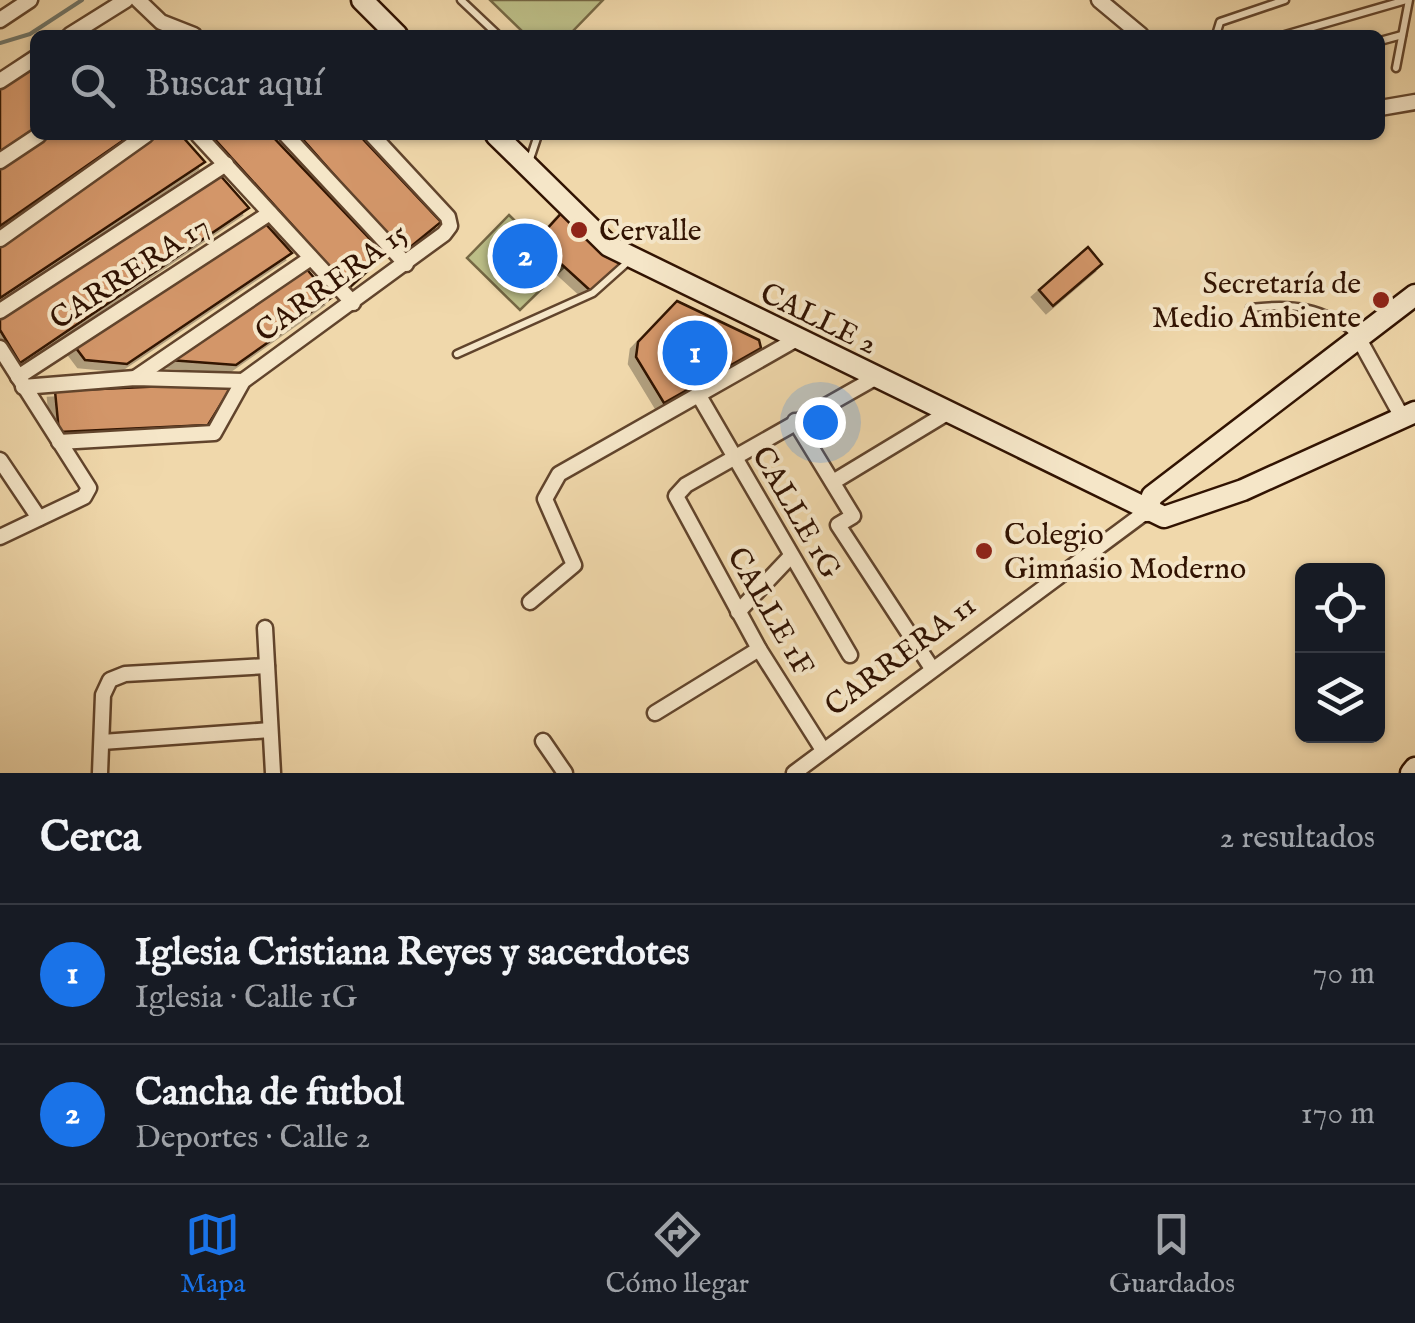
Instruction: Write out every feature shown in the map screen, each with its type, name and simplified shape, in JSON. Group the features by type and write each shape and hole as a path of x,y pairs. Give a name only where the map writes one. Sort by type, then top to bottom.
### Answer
{"main road":[{"path":"362,0 392,30"},
{"name":"CALLE 2","path":"501,140 609,246 650,270 1147,510"},
{"path":"1409,414 1243,490 1164,517 1147,510 1152,496 1415,295"}],"street":[{"path":"0,20 30,0"},
{"path":"77,30 126,0"},
{"path":"138,0 161,22 181,30"},
{"path":"1099,0 1134,30"},
{"path":"92,20 101,30"},
{"path":"0,81 30,61"},
{"path":"1385,107 1415,102"},
{"path":"0,161 32,140"},
{"path":"0,238 139,140"},
{"path":"203,140 353,302"},
{"path":"291,140 406,264"},
{"name":"CARRERA 15","path":"243,381 406,264 450,226 448,217 377,140"},
{"path":"0,311 226,164"},
{"name":"CARRERA 17","path":"21,382 270,213"},
{"path":"135,378 312,258"},
{"path":"1359,338 1409,414"},
{"path":"530,602 575,560 545,498 548,486 559,474 795,340"},
{"path":"0,348 89,488 84,497 0,537"},
{"path":"21,382 135,378 243,381 214,433 59,442"},
{"path":"734,458 874,378"},
{"name":"CALLE 1G","path":"698,394 790,558 850,655"},
{"path":"833,482 946,413"},
{"path":"795,420 853,516 838,526 931,667"},
{"name":"CALLE 1F","path":"734,458 686,485 676,496 759,649 823,750"},
{"path":"0,460 39,518"},
{"name":"CARRERA 11","path":"794,773 931,667 1147,510"},
{"path":"738,612 790,558"},
{"path":"265,628 273,773"},
{"path":"655,712 759,649"},
{"path":"100,773 103,694 110,680 125,674 267,666"},
{"path":"102,742 270,730"},
{"path":"543,741 566,773"}],"lane":[{"path":"462,0 493,30"},
{"path":"1218,30 1220,22 1285,0"},
{"path":"1302,30 1408,0 1396,68"},
{"path":"1385,40 1402,35"},
{"path":"527,166 536,140"},
{"path":"457,354 593,292 632,259"},
{"path":"1250,308 1288,304 1311,308 1342,322 1359,338"}],"green space":[{"path":"490,0 603,0 574,30 521,30"},
{"path":"509,215 563,268 520,310 467,258"}],"building":[{"path":"30,67 30,131 0,152 0,88"},
{"path":"43,140 124,140 0,226 0,169"},
{"path":"149,140 185,140 205,162 0,298 0,245"},
{"path":"216,140 276,140 385,255 349,288"},
{"path":"303,140 364,140 441,222 403,253"},
{"path":"219,174 249,208 20,363 0,330 0,319"},
{"path":"567,207 632,259 593,293 536,241"},
{"path":"263,221 292,253 127,364 85,360 76,348"},
{"path":"1088,247 1102,264 1053,306 1039,290"},
{"path":"305,267 331,298 236,365 169,360"},
{"path":"677,301 759,340 761,348 664,403 636,357 638,342"},
{"path":"234,383 208,425 59,432 55,391"}],"waterway":[{"path":"36,30 82,0"},
{"path":"0,43 30,34"}],"place":[{"name":"Cervalle","path":"579,230"},
{"name":"Cancha de futbol","path":"525,256"},
{"name":"Secretaría de Medio Ambiente","path":"1381,300"},
{"name":"Iglesia Cristiana Reyes y sacerdotes","path":"695,353"},
{"name":"Colegio Gimnasio Moderno","path":"984,551"}]}
